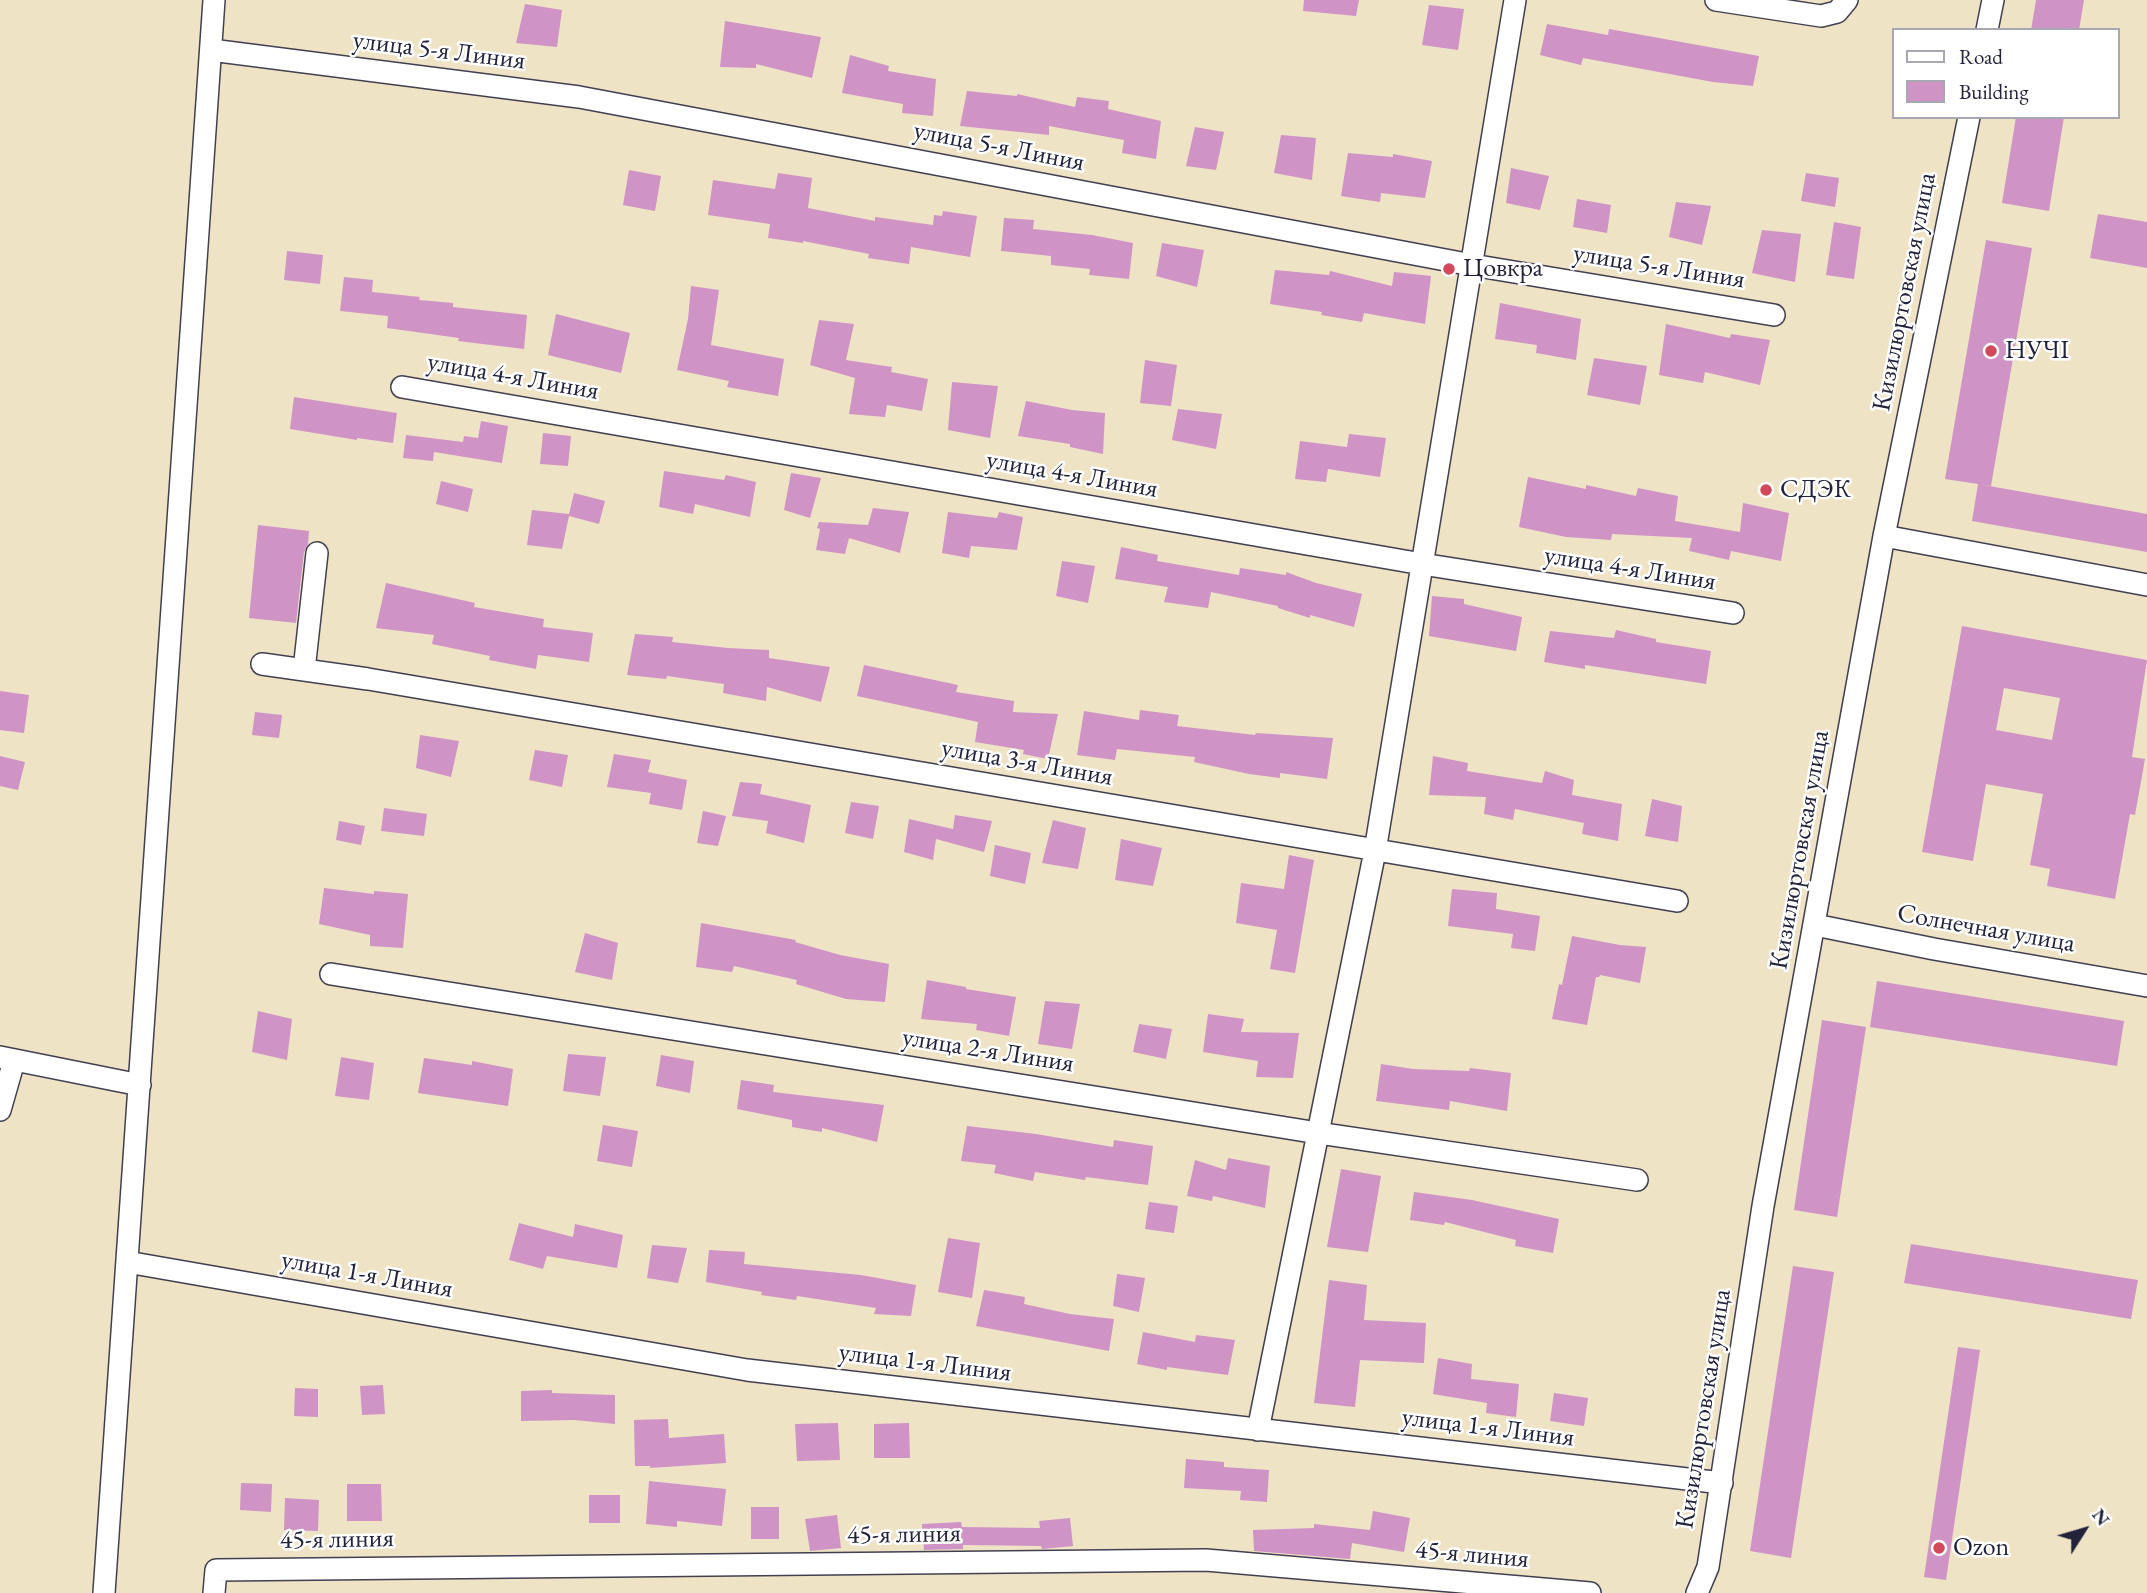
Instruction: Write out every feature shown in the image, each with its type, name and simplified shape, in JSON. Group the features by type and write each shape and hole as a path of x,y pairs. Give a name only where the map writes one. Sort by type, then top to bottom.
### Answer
{"street":[{"path":"104,1593 214,0"},
{"path":"1258,1430 1376,851 1515,0"},
{"path":"1716,0 1821,16 1836,12 1847,0"},
{"path":"1987,28 1993,0"},
{"name":"улица 5-я Линия","path":"211,50 579,97 1472,265 1774,315"},
{"name":"Кизилюртовская улица","path":"1697,1593 1708,1567 1763,1206 1884,536 1969,119"},
{"name":"улица 4-я Линия","path":"402,387 1422,564 1732,613"},
{"path":"1884,536 2147,584"},
{"path":"304,670 317,553"},
{"name":"улица 3-я Линия","path":"262,664 368,678 1677,901"},
{"name":"Солнечная улица","path":"1815,925 1934,949 2147,986"},
{"name":"улица 2-я Линия","path":"331,974 1318,1133 1637,1180"},
{"path":"0,1110 7,1059 140,1084"},
{"name":"улица 1-я Линия","path":"127,1262 747,1370 1722,1483"},
{"name":"45-я линия","path":"214,1593 216,1570 1206,1560 1590,1593"}],"building":[{"path":"1304,0 1359,0 1356,16 1303,11"},
{"path":"2036,0 2084,0 2079,28 2031,28"},
{"path":"525,4 562,10 557,47 516,43"},
{"path":"1429,5 1464,9 1458,50 1422,45"},
{"path":"725,21 821,37 812,78 756,64 756,68 720,67"},
{"path":"1547,24 1608,35 1609,29 1759,56 1753,86 1713,82 1583,58 1581,65 1540,55"},
{"path":"850,55 889,66 888,71 936,79 933,116 902,113 903,104 842,93"},
{"path":"967,91 1017,94 1075,107 1077,97 1109,101 1108,109 1161,121 1156,159 1122,153 1124,140 1049,126 1049,135 960,126"},
{"path":"2016,119 2064,119 2049,211 2002,203"},
{"path":"1195,127 1224,132 1216,170 1186,166"},
{"path":"1281,135 1316,138 1312,180 1274,173"},
{"path":"1348,153 1393,157 1393,154 1432,161 1425,198 1381,193 1380,202 1341,196"},
{"path":"1511,168 1549,176 1540,210 1506,203"},
{"path":"629,170 661,176 655,211 623,205"},
{"path":"778,173 812,178 808,208 875,221 875,217 933,225 934,215 942,216 943,211 977,216 970,257 911,247 909,264 868,258 869,254 803,241 768,238 770,224 708,215 713,180 775,189"},
{"path":"1806,173 1839,178 1835,207 1801,201"},
{"path":"1577,199 1611,205 1607,233 1573,227"},
{"path":"1676,202 1711,206 1702,245 1669,237"},
{"path":"2098,214 2147,222 2147,268 2090,258"},
{"path":"1004,218 1034,220 1033,229 1092,235 1133,243 1129,279 1089,275 1090,269 1051,265 1051,256 1001,251"},
{"path":"1834,222 1861,227 1854,279 1826,275"},
{"path":"1762,230 1801,234 1795,282 1752,273"},
{"path":"1986,240 2032,248 1991,486 1945,479"},
{"path":"1162,243 1204,250 1197,287 1156,276"},
{"path":"287,251 323,255 320,284 284,280"},
{"path":"1275,270 1329,275 1330,271 1392,286 1394,272 1431,276 1425,324 1364,313 1362,322 1321,315 1322,312 1270,304"},
{"path":"344,277 373,280 372,292 453,303 453,307 527,315 524,349 387,328 388,316 340,311"},
{"path":"691,286 719,290 711,345 784,359 778,396 727,387 729,381 677,370 688,319"},
{"path":"1500,303 1581,319 1576,360 1536,353 1537,345 1495,339"},
{"path":"556,314 630,333 621,373 548,355"},
{"path":"819,320 854,324 846,360 892,367 891,372 928,379 922,411 887,405 885,417 849,414 855,378 810,365"},
{"path":"1666,324 1730,338 1731,334 1770,340 1760,385 1705,372 1703,383 1659,375"},
{"path":"1594,358 1647,366 1640,405 1587,395"},
{"path":"1145,360 1177,365 1171,406 1140,403"},
{"path":"952,382 998,386 990,438 948,430"},
{"path":"294,397 397,413 393,443 290,429"},
{"path":"1026,401 1105,413 1103,454 1070,447 1070,444 1018,436"},
{"path":"1178,409 1222,414 1216,449 1172,440"},
{"path":"481,421 508,426 502,463 434,452 433,461 403,458 406,435 463,442 464,436 478,438"},
{"path":"543,433 571,436 568,466 540,464"},
{"path":"1349,434 1386,438 1380,477 1328,469 1326,482 1295,479 1300,441 1347,447"},
{"path":"664,471 724,480 726,475 756,482 750,517 695,504 693,514 659,507"},
{"path":"791,473 821,478 810,518 784,510"},
{"path":"1528,477 1586,489 1586,485 1636,496 1638,488 1678,496 1675,521 1740,532 1743,503 1789,513 1781,561 1731,551 1729,560 1689,551 1692,538 1612,534 1611,540 1566,537 1519,527"},
{"path":"441,481 473,489 468,512 436,504"},
{"path":"1978,484 2147,514 2147,552 1972,521"},
{"path":"574,493 605,501 599,524 569,516 562,549 527,545 532,510 569,514"},
{"path":"873,508 909,512 900,553 849,538 845,554 816,550 819,522 868,525"},
{"path":"948,512 997,518 999,512 1023,517 1017,550 971,546 969,558 942,553"},
{"path":"258,525 309,531 296,623 249,618"},
{"path":"1121,547 1158,555 1157,561 1239,575 1240,568 1286,575 1286,572 1316,583 1362,594 1354,627 1310,615 1310,618 1278,606 1211,592 1208,608 1164,602 1168,587 1115,579"},
{"path":"1062,561 1095,566 1088,603 1056,596"},
{"path":"386,583 475,603 474,607 544,619 543,627 593,633 589,662 538,655 536,669 489,660 490,656 432,644 434,635 376,628"},
{"path":"1432,596 1464,599 1464,604 1522,617 1516,651 1429,636"},
{"path":"1962,626 2147,660 2132,757 2145,759 2135,815 2130,814 2115,899 2047,886 2050,869 2030,865 2043,794 1986,784 1973,861 1922,852","holes":["2004,688 2060,698 2052,740 1996,730"]},
{"path":"1616,630 1656,639 1656,642 1711,651 1706,684 1585,665 1585,669 1544,662 1550,631 1614,638"},
{"path":"635,634 673,637 672,642 769,650 769,658 830,667 821,702 767,687 766,701 723,693 724,684 667,676 666,679 627,675"},
{"path":"864,665 958,685 956,692 1014,701 1013,712 1058,714 1048,759 1023,754 1024,750 975,742 978,722 857,696"},
{"path":"0,691 29,695 24,733 0,730"},
{"path":"1140,710 1179,715 1177,726 1255,735 1333,738 1327,779 1280,773 1280,778 1249,774 1194,762 1195,757 1117,749 1115,760 1077,755 1084,711 1139,720"},
{"path":"255,712 282,715 279,738 252,735"},
{"path":"420,735 459,741 451,777 416,768"},
{"path":"535,750 568,755 562,787 529,780"},
{"path":"614,754 651,760 648,772 687,780 682,810 649,804 651,793 607,787"},
{"path":"0,756 25,762 18,790 0,786"},
{"path":"1433,756 1468,763 1467,771 1542,783 1545,771 1574,780 1572,795 1622,804 1618,841 1582,834 1584,823 1515,809 1513,820 1484,814 1486,797 1429,795"},
{"path":"740,782 762,784 760,794 811,805 804,843 766,833 768,821 732,816"},
{"path":"1652,799 1682,806 1678,842 1645,836"},
{"path":"851,802 879,806 873,839 845,833"},
{"path":"384,808 427,814 424,836 381,831"},
{"path":"703,811 726,816 718,846 697,843"},
{"path":"955,815 992,821 984,852 936,839 933,860 904,852 909,819 953,829"},
{"path":"1053,820 1086,828 1078,869 1042,863"},
{"path":"339,821 365,826 361,845 336,840"},
{"path":"1121,839 1162,848 1153,886 1115,880"},
{"path":"995,845 1031,853 1025,884 990,876"},
{"path":"1289,855 1314,860 1295,973 1270,969 1277,930 1236,923 1241,883 1284,889"},
{"path":"324,888 374,894 374,891 408,894 403,948 370,946 370,935 319,924"},
{"path":"1452,889 1497,893 1496,909 1540,916 1535,951 1511,948 1513,934 1448,926"},
{"path":"701,923 796,940 795,942 840,955 889,964 885,1002 846,999 796,984 797,980 734,966 732,972 696,967"},
{"path":"585,933 618,943 612,980 575,972"},
{"path":"1572,936 1646,947 1640,983 1600,975 1596,977 1587,1025 1552,1019"},
{"path":"927,980 1016,997 1009,1036 976,1030 977,1024 921,1019"},
{"path":"1877,981 2124,1021 2117,1066 1870,1027"},
{"path":"1045,1001 1080,1004 1072,1049 1038,1044"},
{"path":"258,1011 292,1019 287,1060 252,1052"},
{"path":"1208,1014 1244,1019 1241,1032 1299,1033 1293,1078 1256,1077 1258,1061 1203,1052"},
{"path":"1822,1020 1866,1027 1837,1217 1794,1210"},
{"path":"1139,1024 1172,1029 1166,1059 1133,1052"},
{"path":"568,1054 606,1057 600,1096 563,1091"},
{"path":"661,1055 694,1061 690,1093 656,1086"},
{"path":"341,1057 374,1063 369,1100 335,1096"},
{"path":"424,1058 472,1065 472,1061 513,1069 508,1106 418,1093"},
{"path":"1381,1064 1413,1069 1469,1071 1470,1068 1511,1073 1507,1111 1450,1101 1449,1110 1376,1101"},
{"path":"741,1080 774,1085 773,1092 884,1105 877,1142 822,1128 822,1132 792,1127 792,1120 737,1109"},
{"path":"603,1125 638,1131 632,1167 597,1161"},
{"path":"967,1126 1113,1147 1114,1140 1153,1146 1148,1185 1086,1177 1085,1180 1035,1172 1033,1181 994,1173 996,1165 961,1161"},
{"path":"1228,1158 1270,1166 1265,1208 1213,1196 1212,1201 1187,1196 1195,1160 1226,1170"},
{"path":"1341,1169 1381,1176 1368,1252 1327,1247"},
{"path":"1414,1192 1472,1200 1559,1219 1553,1253 1515,1246 1516,1240 1445,1222 1444,1225 1410,1220"},
{"path":"1149,1202 1178,1206 1174,1233 1145,1229"},
{"path":"519,1223 573,1237 575,1224 623,1235 617,1268 547,1256 543,1269 509,1260"},
{"path":"948,1238 980,1243 972,1298 938,1292"},
{"path":"1911,1244 2138,1280 2131,1319 1904,1283"},
{"path":"652,1245 687,1248 678,1283 647,1278"},
{"path":"709,1250 745,1252 744,1264 861,1275 916,1285 911,1316 874,1314 876,1308 797,1296 796,1300 761,1295 762,1292 706,1282"},
{"path":"1793,1266 1834,1272 1791,1558 1750,1551"},
{"path":"1117,1274 1145,1278 1139,1312 1113,1306"},
{"path":"1329,1280 1367,1285 1364,1320 1426,1323 1424,1363 1360,1360 1355,1407 1314,1403"},
{"path":"984,1290 1025,1297 1024,1304 1070,1314 1114,1319 1109,1351 976,1326"},
{"path":"1143,1332 1195,1342 1196,1335 1235,1340 1228,1375 1167,1367 1167,1370 1137,1364"},
{"path":"1958,1347 1980,1350 1946,1580 1924,1577"},
{"path":"1438,1358 1472,1364 1471,1379 1519,1384 1516,1417 1486,1413 1487,1403 1433,1394"},
{"path":"383,1385 385,1414 362,1415 360,1386"},
{"path":"295,1388 318,1389 318,1417 294,1416"},
{"path":"552,1390 552,1393 615,1395 615,1424 574,1420 521,1421 521,1391"},
{"path":"1554,1393 1588,1398 1584,1426 1550,1421"},
{"path":"668,1419 669,1438 724,1434 726,1463 650,1468 635,1466 634,1420"},
{"path":"838,1423 840,1460 797,1461 795,1424"},
{"path":"909,1423 910,1458 874,1458 874,1424"},
{"path":"1186,1459 1224,1462 1224,1467 1269,1470 1267,1502 1240,1500 1241,1491 1184,1488"},
{"path":"649,1481 726,1489 722,1526 677,1521 677,1527 646,1524"},
{"path":"241,1483 272,1484 271,1512 240,1510"},
{"path":"347,1484 381,1484 382,1521 347,1521"},
{"path":"589,1495 620,1495 620,1523 589,1523"},
{"path":"285,1498 319,1500 318,1531 284,1530"},
{"path":"751,1507 779,1507 779,1539 751,1539"},
{"path":"1373,1511 1410,1518 1404,1552 1352,1543 1350,1559 1254,1551 1253,1530 1314,1528 1314,1524 1370,1530"},
{"path":"837,1515 841,1548 810,1551 805,1519"},
{"path":"1070,1518 1073,1546 1042,1549 1041,1546 963,1545 963,1549 924,1550 922,1524 961,1522 962,1527 1040,1528 1039,1521"}],"place":[{"name":"Цовкра","path":"1449,269"},
{"name":"НУЧI","path":"1991,351"},
{"name":"СДЭК","path":"1766,490"},
{"name":"Ozon","path":"1939,1548"}]}
